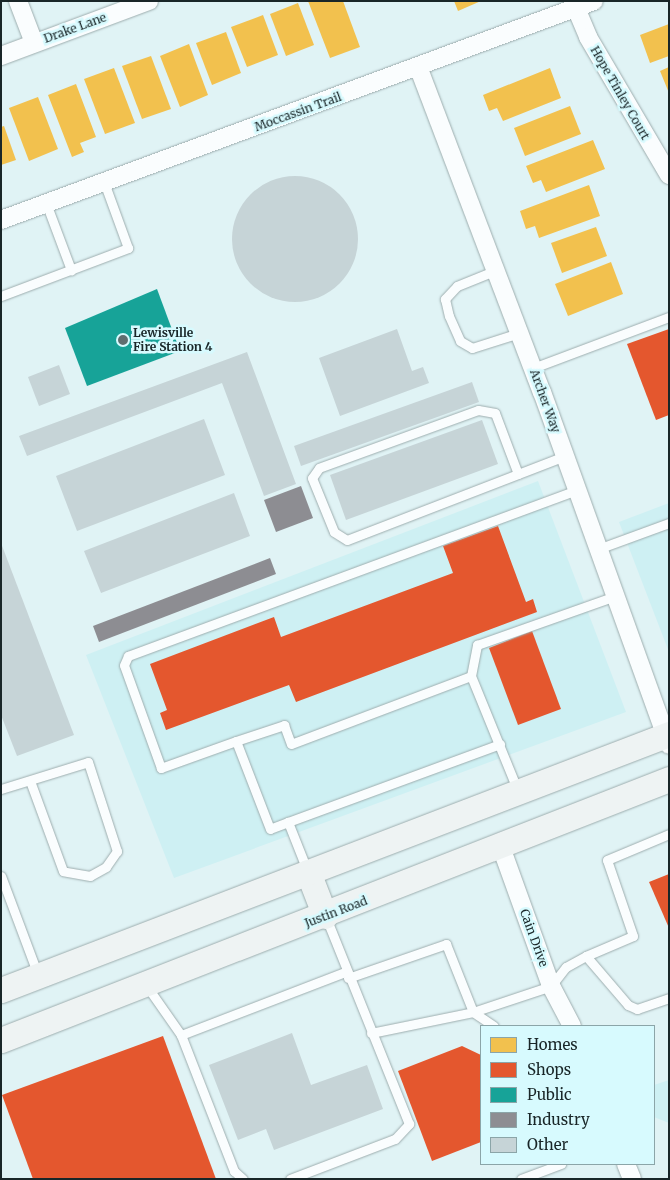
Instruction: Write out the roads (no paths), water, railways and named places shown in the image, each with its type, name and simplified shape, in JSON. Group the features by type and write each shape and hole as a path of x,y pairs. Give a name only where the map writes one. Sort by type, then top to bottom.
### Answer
{"main road":[{"path":"1,990 518,792 668,738"},
{"name":"Justin Road","path":"1,1040 325,916 669,779"},
{"path":"308,872 325,916"}],"street":[{"path":"18,1 34,43"},
{"name":"Drake Lane","path":"1,56 149,1"},
{"name":"Moccassin Trail","path":"1,220 418,69 575,5 594,1"},
{"name":"Hope Tinley Court","path":"575,5 588,37 669,175"},
{"name":"Archer Way","path":"418,69 494,271 533,368 668,738"},
{"name":"Cain Drive","path":"501,847 551,986 571,1025"},
{"path":"626,1165 632,1179"}],"lane":[{"path":"1,296 128,248 104,182"},
{"path":"46,203 71,270"},
{"path":"494,271 457,286 445,299 460,341 472,348 519,333"},
{"path":"533,368 669,317"},
{"path":"518,474 495,414 478,410 319,468 312,478 334,532 347,540 565,456"},
{"path":"471,676 291,744 284,725 161,768 124,665 128,656 578,490"},
{"path":"598,549 669,523"},
{"path":"518,792 471,676 477,646 615,596"},
{"path":"236,741 270,829 500,744"},
{"path":"1,789 88,762 117,851 106,867 90,876 63,871 30,781"},
{"path":"288,822 308,872"},
{"path":"371,1033 473,1012 551,986 566,967 586,956 633,936 607,860 669,834"},
{"path":"1,876 38,976"},
{"path":"290,1179 396,1139 409,1124 347,975 325,916"},
{"path":"181,1035 347,975 446,944 473,1012 492,1025"},
{"path":"586,956 628,1005 637,1009 669,998"},
{"path":"146,985 181,1035 234,1171 244,1179"},
{"path":"522,1179 558,1165"}],"place":[{"name":"Lewisville Fire Station 4","path":"123,340"}]}
